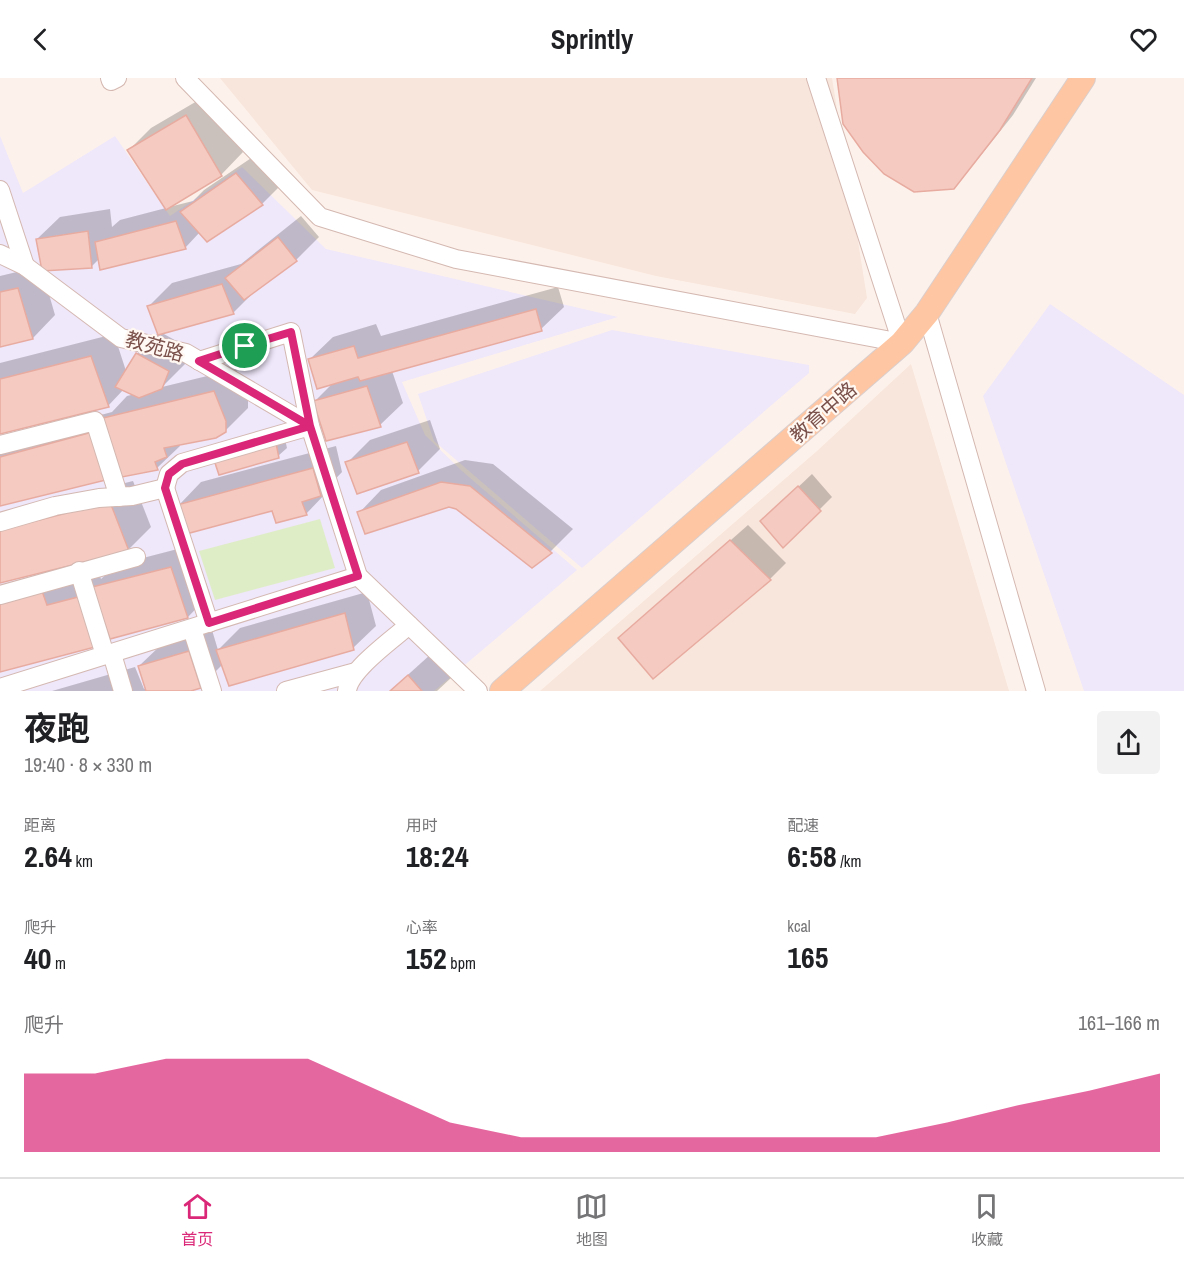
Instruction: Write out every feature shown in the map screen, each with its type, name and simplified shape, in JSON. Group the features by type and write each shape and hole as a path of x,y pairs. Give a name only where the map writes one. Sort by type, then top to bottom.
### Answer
{"main road":[{"name":"教育中路","path":"502,691 902,344 927,313 1083,78"}],"street":[{"path":"110,78 111,81 117,78"},
{"path":"185,78 320,217 456,259 902,344 816,78"},
{"path":"0,190 25,266"},
{"name":"教苑路","path":"0,255 25,266 121,338 186,353 310,426"},
{"path":"927,313 1036,691"},
{"path":"199,361 291,332 310,426 358,576 478,691"},
{"path":"0,445 95,421 119,497"},
{"path":"209,623 165,488 169,474 182,464 310,426"},
{"path":"0,522 55,506 99,498 132,496 165,488"},
{"path":"0,595 79,571 136,557"},
{"path":"79,571 123,691"},
{"path":"0,688 358,576"},
{"path":"347,691 356,672 409,625"},
{"path":"192,629 212,691"},
{"path":"286,691 356,672"}],"shaded area":[{"path":"220,78 832,78 867,298 855,314 656,276 312,190"},
{"path":"0,136 23,193 115,136 170,216 242,167 326,249 618,317 402,382 425,435 462,471 577,570 434,691 0,691"},
{"path":"1050,304 1184,395 1184,691 1084,691 983,396"},
{"path":"612,330 809,365 809,373 582,568 434,441 418,394"},
{"path":"911,364 1009,691 540,691 817,451"}],"green space":[{"path":"320,519 335,568 215,600 199,551"}],"building":[{"path":"837,78 1032,78 1000,130 954,189 914,192 884,174 863,152 843,124"},
{"path":"186,115 222,176 166,210 127,150"},
{"path":"236,173 263,205 207,242 180,212"},
{"path":"176,221 186,249 100,270 95,242"},
{"path":"88,231 92,268 42,271 36,239"},
{"path":"278,237 297,261 244,300 225,278"},
{"path":"222,284 234,314 158,335 147,306"},
{"path":"18,288 33,339 0,347 0,292"},
{"path":"536,309 542,331 360,381 358,377 317,389 308,359 354,346 358,358"},
{"path":"136,353 169,371 162,389 139,398 115,387"},
{"path":"91,356 109,407 0,434 0,379"},
{"path":"367,386 381,427 326,441 313,401"},
{"path":"214,391 226,421 226,432 216,438 164,448 167,457 155,462 158,470 122,477 103,418"},
{"path":"96,431 110,479 0,506 0,457"},
{"path":"407,442 419,473 357,494 345,462"},
{"path":"276,443 279,458 219,475 214,460"},
{"path":"313,468 321,496 302,502 307,515 276,523 272,511 186,534 177,505"},
{"path":"441,482 470,486 552,553 532,568 456,509 449,507 365,534 357,512"},
{"path":"798,486 821,511 783,548 760,521"},
{"path":"110,502 129,551 0,583 0,530"},
{"path":"730,540 771,580 653,679 618,638"},
{"path":"171,567 188,618 110,639 92,587"},
{"path":"42,591 47,605 78,597 95,647 0,672 0,603"},
{"path":"345,613 354,650 229,686 216,650"},
{"path":"189,651 201,688 191,691 146,691 138,666"},
{"path":"408,675 422,691 390,691"}],"route":[{"path":"245,346 199,361 310,426 358,576 209,623 165,488 169,474 182,464 310,426 291,332 245,346"}]}
